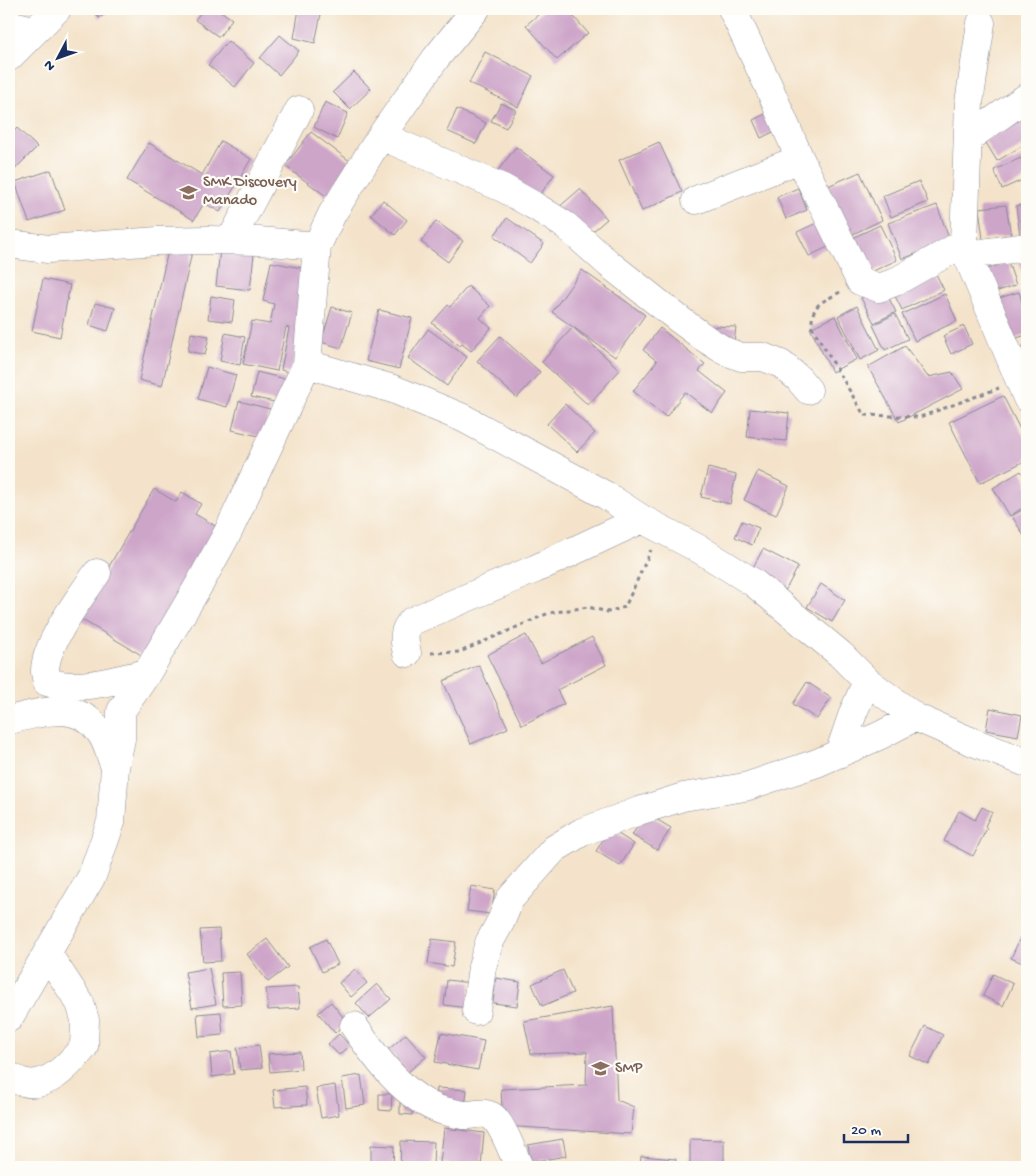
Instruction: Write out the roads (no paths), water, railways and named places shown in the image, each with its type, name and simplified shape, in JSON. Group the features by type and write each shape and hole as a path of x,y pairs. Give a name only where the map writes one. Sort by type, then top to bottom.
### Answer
{"street":[{"path":"9,57 21,27 57,9"},
{"path":"9,1018 92,876 111,822 115,767 121,739 121,711 147,673 228,532 307,364 318,246 332,214 381,136 436,58 476,9"},
{"path":"732,9 800,158 860,281 879,288 965,249 1027,247"},
{"path":"981,22 969,104 965,249 1023,390"},
{"path":"968,138 1027,97"},
{"path":"231,240 299,110"},
{"path":"381,136 503,188 533,205 565,225 609,264 680,320 725,351 741,357 763,357 780,364 798,378 808,390"},
{"path":"696,200 800,158"},
{"path":"9,244 48,249 158,241 231,240 318,246"},
{"path":"307,364 393,389 463,418 606,496 652,524 702,550 754,582 833,648 867,681 915,717 1027,763"},
{"path":"408,653 404,639 406,627 412,621 535,569 652,524"},
{"path":"97,574 73,607 56,637 46,660 44,672 47,682 59,686 89,685 147,673"},
{"path":"839,754 853,713 867,681"},
{"path":"9,720 52,710 80,713 100,731 115,767"},
{"path":"476,1011 484,959 510,899 554,849 582,832 639,811 683,797 745,787 817,763 915,717"},
{"path":"9,1076 25,1083 44,1081 64,1070 84,1047 85,1020 80,1003 47,953"},
{"path":"354,1026 375,1056 408,1090 443,1110 465,1115 482,1113 491,1116 498,1122 519,1167"}],"place":[{"name":"SMK Discovery Manado","path":"189,192"},
{"name":"SMP","path":"601,1069"}]}
